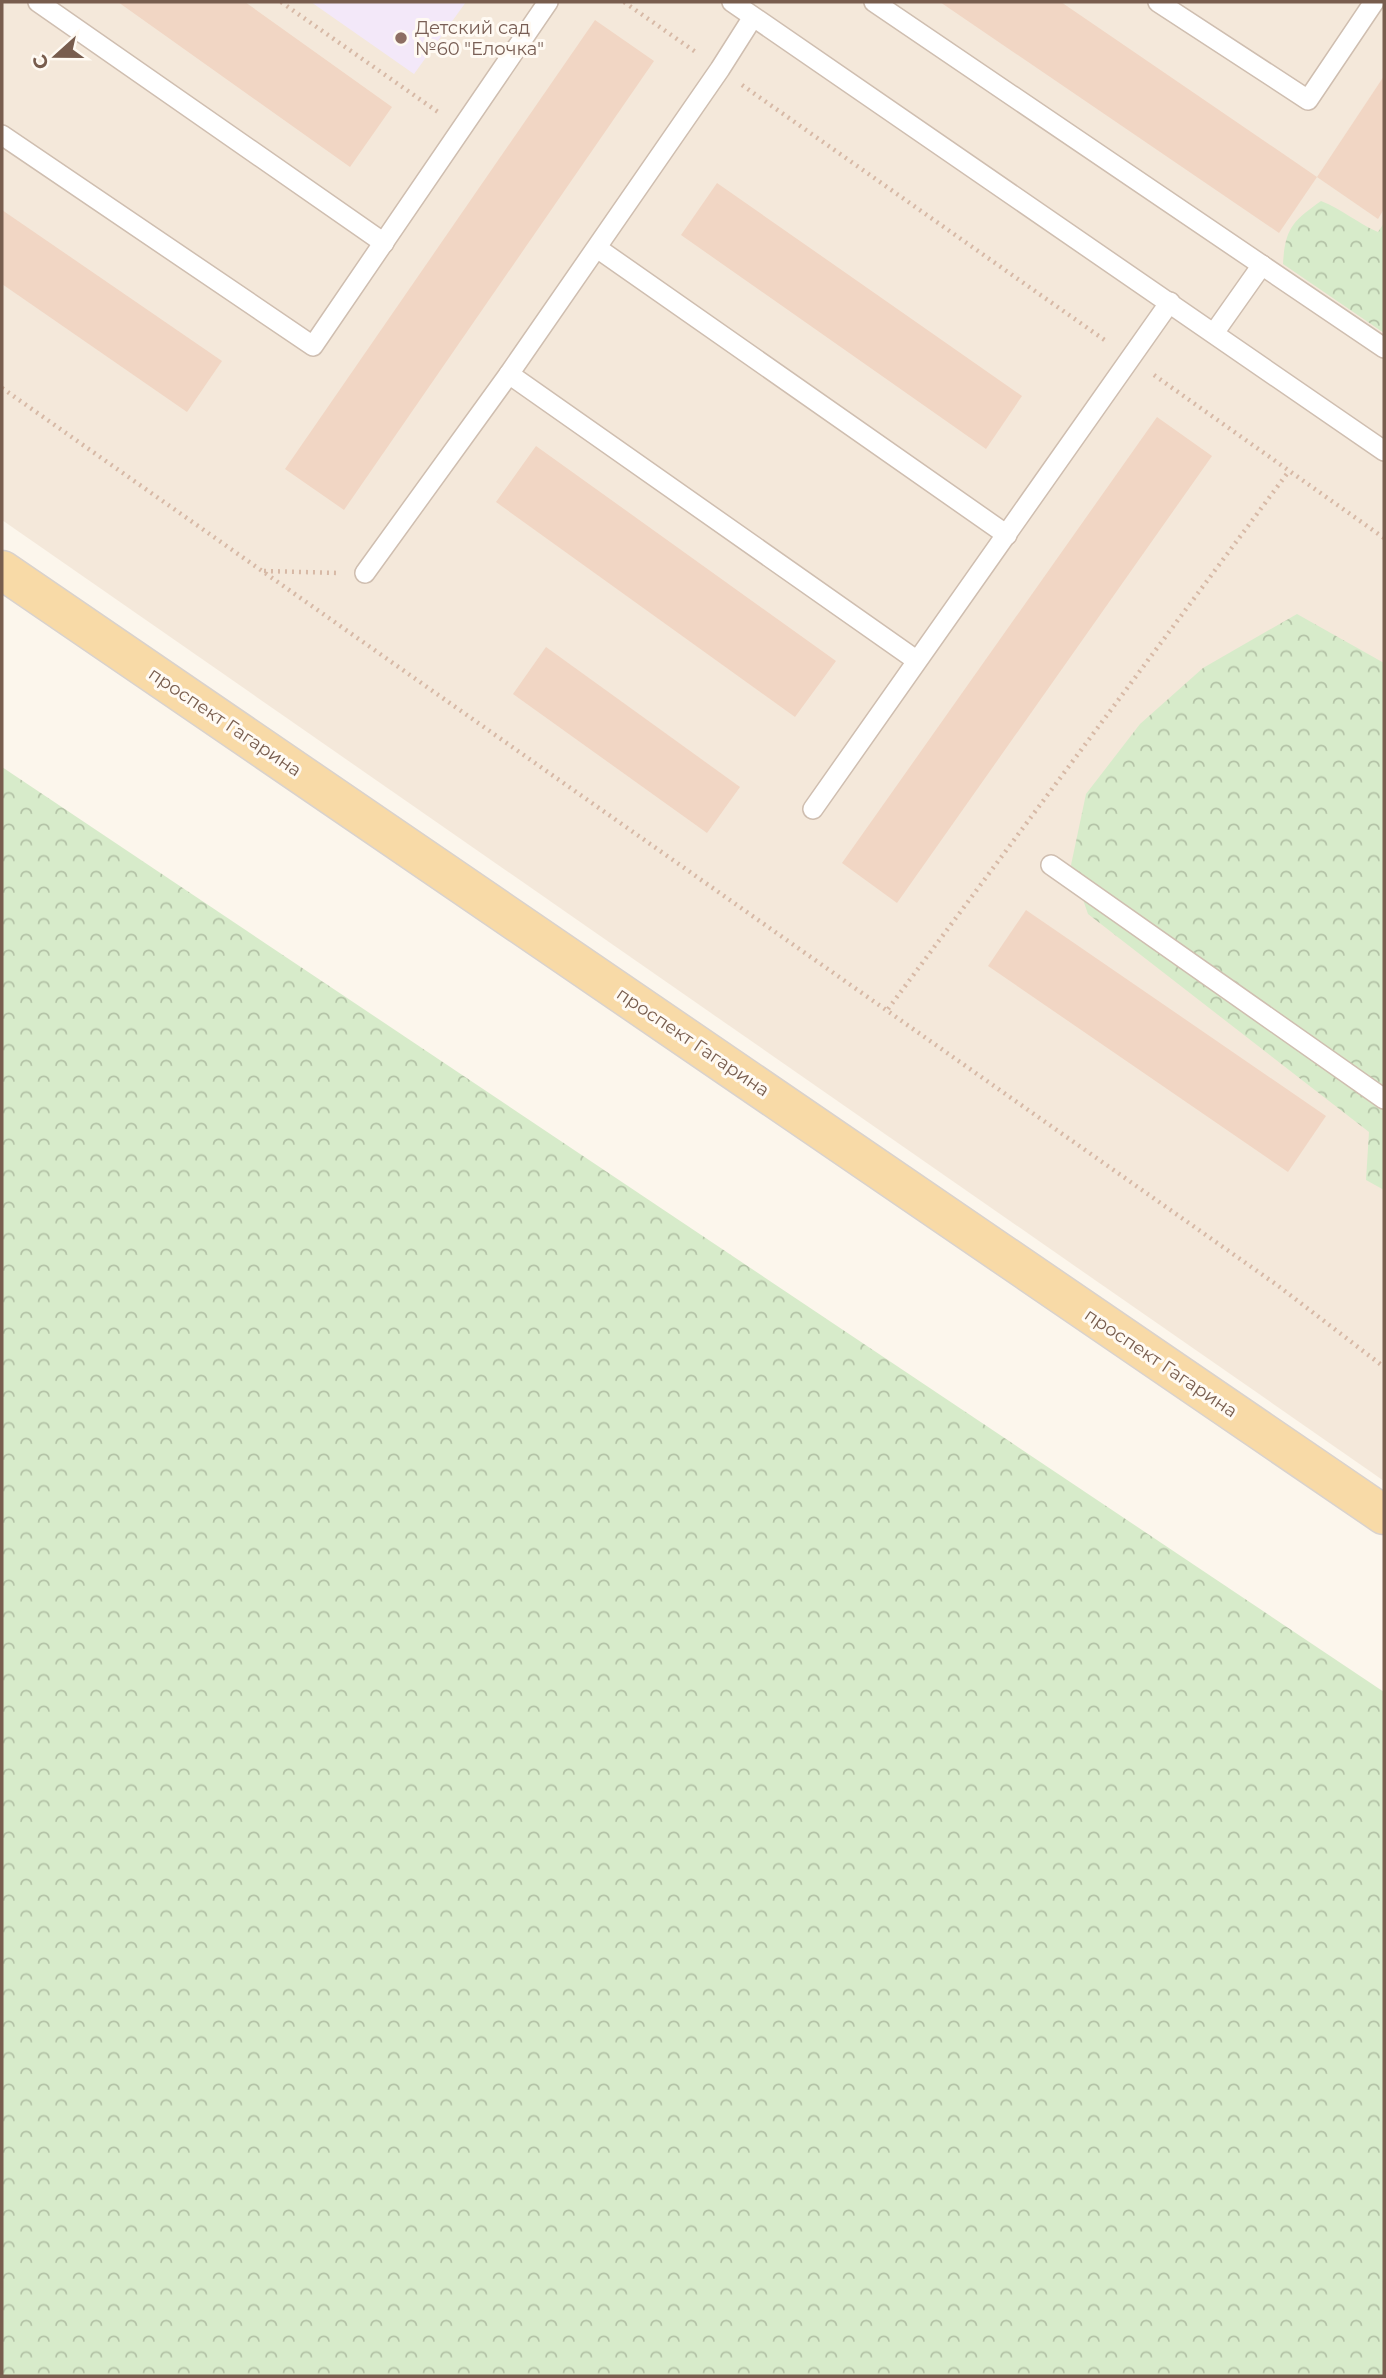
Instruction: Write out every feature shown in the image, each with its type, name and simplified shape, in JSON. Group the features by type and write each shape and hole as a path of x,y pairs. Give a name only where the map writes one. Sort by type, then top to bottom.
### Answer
{"main road":[{"name":"проспект Гагарина","path":"2,570 1384,1515"}],"lane":[{"path":"38,2 384,243"},
{"path":"2,135 313,346 548,2"},
{"path":"732,2 1384,451"},
{"path":"874,2 1384,348"},
{"path":"1158,2 1308,100 1374,2"},
{"path":"365,573 597,248 753,17"},
{"path":"597,248 1007,535"},
{"path":"1214,333 1262,265"},
{"path":"813,809 1170,302"},
{"path":"509,374 916,660"},
{"path":"1051,865 1384,1099"}],"path":[{"path":"281,2 462,128"},
{"path":"624,2 1384,538"},
{"path":"2,388 1278,1285 1384,1367"},
{"path":"888,1009 1289,471"},
{"path":"263,571 365,573"}],"shaded area":[{"path":"2,2 1384,2 1384,1481 2,520"},
{"name":"Детский сад №60 \"Елочка\"","path":"311,2 466,2 414,74"}],"green space":[{"path":"1321,201 1378,232 1384,223 1384,333 1283,264 1286,242 1292,226"},
{"path":"1297,614 1384,663 1384,1190 1366,1180 1369,1132 1088,914 1071,865 1086,794 1140,724 1203,668"},
{"path":"2,767 1384,1692 1384,2376 2,2376"}],"building":[{"path":"118,2 245,2 392,107 350,167"},
{"path":"940,2 1061,2 1317,177 1279,233"},
{"path":"595,20 654,61 344,510 285,469"},
{"path":"1384,76 1384,209 1378,219 1317,177"},
{"path":"717,183 1022,396 986,449 681,235"},
{"path":"2,210 222,361 187,412 2,284"},
{"path":"1157,417 1212,456 897,903 842,863"},
{"path":"536,446 836,661 795,717 496,502"},
{"path":"546,647 740,787 707,833 513,694"},
{"path":"1026,910 1326,1116 1288,1172 988,966"}],"place":[{"name":"Детский сад №60 \"Елочка\"","path":"401,38"}]}
